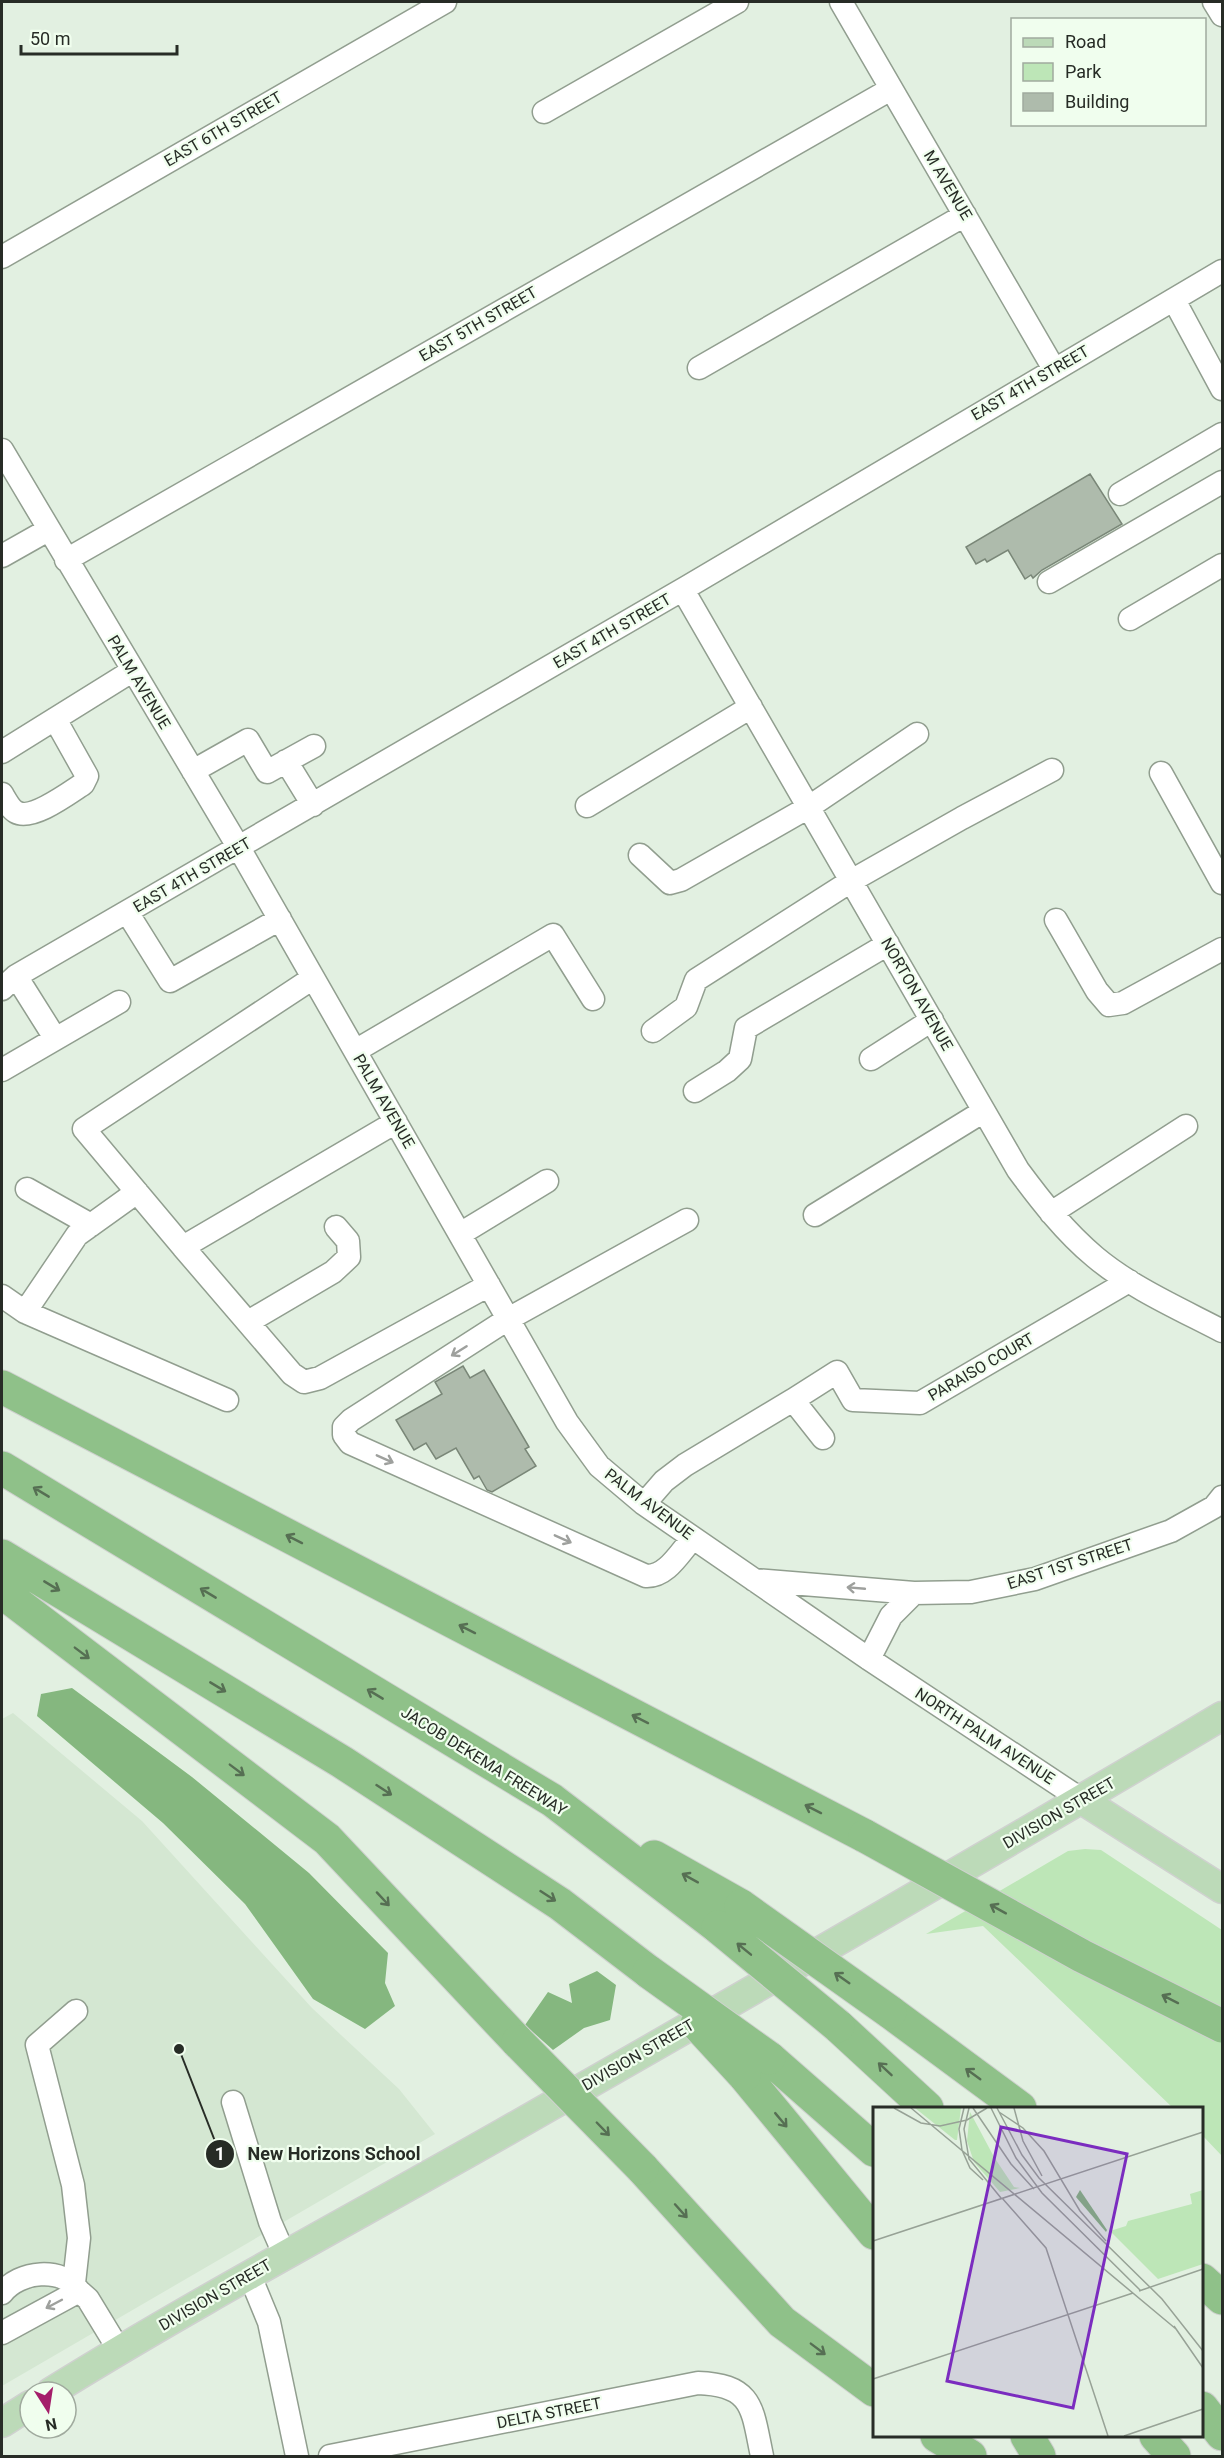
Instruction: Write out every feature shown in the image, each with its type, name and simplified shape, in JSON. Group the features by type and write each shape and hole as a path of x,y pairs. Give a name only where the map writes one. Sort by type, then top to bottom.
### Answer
{"highway":[{"path":"2,1387 865,1836 1082,1956 1222,2026"},
{"name":"JACOB DEKEMA FREEWAY","path":"2,1468 552,1800 730,1917 838,2026 925,2107"},
{"path":"2,1556 342,1762 560,1904 649,1972 756,2067 873,2149"},
{"path":"2,1592 327,1839 518,2042 642,2168 782,2322 873,2390"},
{"path":"730,1917 890,2012 1017,2107"},
{"path":"756,2067 873,2233"},
{"path":"1203,2281 1222,2298"},
{"path":"1203,2409 1222,2434"},
{"path":"939,2437 970,2457"},
{"path":"1028,2437 1040,2457"},
{"path":"1157,2437 1174,2457"}],"main road":[{"name":"DIVISION STREET","path":"70,2380 119,2350 504,2133 1082,1800 1222,1716"},
{"name":"NORTH PALM AVENUE","path":"1082,1800 1222,1889"},
{"path":"2,2423 18,2413"}],"street":[{"name":"EAST 6TH STREET","path":"2,257 445,2"},
{"path":"544,112 737,2"},
{"name":"M AVENUE","path":"841,2 1054,369"},
{"path":"1214,2 1222,15"},
{"name":"EAST 5TH STREET","path":"66,560 891,89"},
{"path":"699,368 965,215"},
{"name":"EAST 4TH STREET","path":"9,983 127,912 683,590 1222,271"},
{"path":"1174,300 1222,388"},
{"path":"1120,494 1222,434"},
{"name":"PALM AVENUE","path":"2,450 239,848 567,1422 599,1466 644,1504 869,1659"},
{"path":"1049,582 1222,482"},
{"path":"2,555 48,530"},
{"path":"1130,619 1222,566"},
{"name":"NORTON AVENUE","path":"683,590 1018,1170 1051,1213 1094,1257 1129,1281 1222,1331"},
{"path":"2,752 132,671"},
{"path":"586,806 751,707"},
{"path":"2,794 14,812 22,815 36,812 83,784 87,776 55,719"},
{"path":"640,855 670,883 681,880 809,807 917,734"},
{"path":"193,771 248,740 267,772 314,746"},
{"path":"286,761 313,805"},
{"path":"653,1031 686,1007 696,980 851,881 1052,770"},
{"path":"1161,773 1222,883"},
{"path":"127,912 170,981 280,919"},
{"path":"1056,920 1097,991 1109,1005 1124,1003 1222,949"},
{"path":"355,1051 553,935 592,999"},
{"path":"695,1091 727,1071 740,1059 746,1028 888,944"},
{"path":"314,978 84,1129 292,1374 304,1382 320,1378 489,1285"},
{"path":"9,983 55,1038"},
{"path":"2,1070 119,1002"},
{"path":"871,1059 932,1020"},
{"path":"815,1215 984,1111"},
{"path":"183,1247 396,1122"},
{"path":"1051,1213 1186,1126"},
{"path":"460,1234 547,1181"},
{"path":"27,1189 92,1225"},
{"path":"25,1312 77,1235 137,1192"},
{"path":"687,1220 508,1320 351,1420 344,1427 344,1436 350,1443 646,1576 654,1576 664,1571 693,1538"},
{"path":"248,1322 333,1272 348,1257 348,1241 336,1227"},
{"name":"PARAISO COURT","path":"793,1400 837,1372 853,1400 920,1403 1129,1281"},
{"path":"2,1296 25,1312 227,1400"},
{"path":"644,1504 664,1481 685,1465 793,1400 823,1438"},
{"name":"EAST 1ST STREET","path":"753,1580 914,1593 971,1592 1035,1579 1171,1531 1214,1507 1222,1497"},
{"path":"869,1659 891,1616 914,1593"},
{"name":"NORTH PALM AVENUE","path":"869,1659 1082,1800"},
{"path":"76,2011 37,2045 73,2185 79,2238 76,2287"},
{"path":"233,2102 270,2222 285,2256"},
{"path":"2,2293 17,2280 52,2274 76,2287 88,2299 119,2350"},
{"path":"250,2276 269,2322 297,2457"},
{"path":"2,2332 76,2287"},
{"name":"DELTA STREET","path":"330,2457 698,2383 720,2384 741,2393 753,2415 762,2457"}],"shaded area":[{"path":"13,1713 142,1821 312,2008 399,2089 435,2134 2,2386 2,1719"}],"green space":[{"path":"72,1688 192,1777 309,1873 388,1953 385,1983 395,2006 365,2029 313,1999 245,1904 163,1823 37,1716 41,1694"},
{"path":"1101,1850 1222,1930 1222,2156 1203,2136 1203,2107 1172,2107 983,1926 926,1934 1068,1851"},
{"path":"597,1971 616,1985 610,2020 584,2028 553,2050 525,2025 548,1992 572,2003 569,1984"}],"building":[{"path":"1090,474 1122,524 1042,570 1033,578 1031,575 1025,579 1008,550 987,562 985,559 976,564 966,547"},
{"path":"463,1366 470,1378 484,1370 529,1447 525,1449 536,1466 492,1492 487,1490 479,1476 474,1479 456,1448 436,1459 426,1443 414,1450 396,1420 442,1394 435,1382"}],"place":[{"name":"New Horizons School","path":"179,2049"}]}
